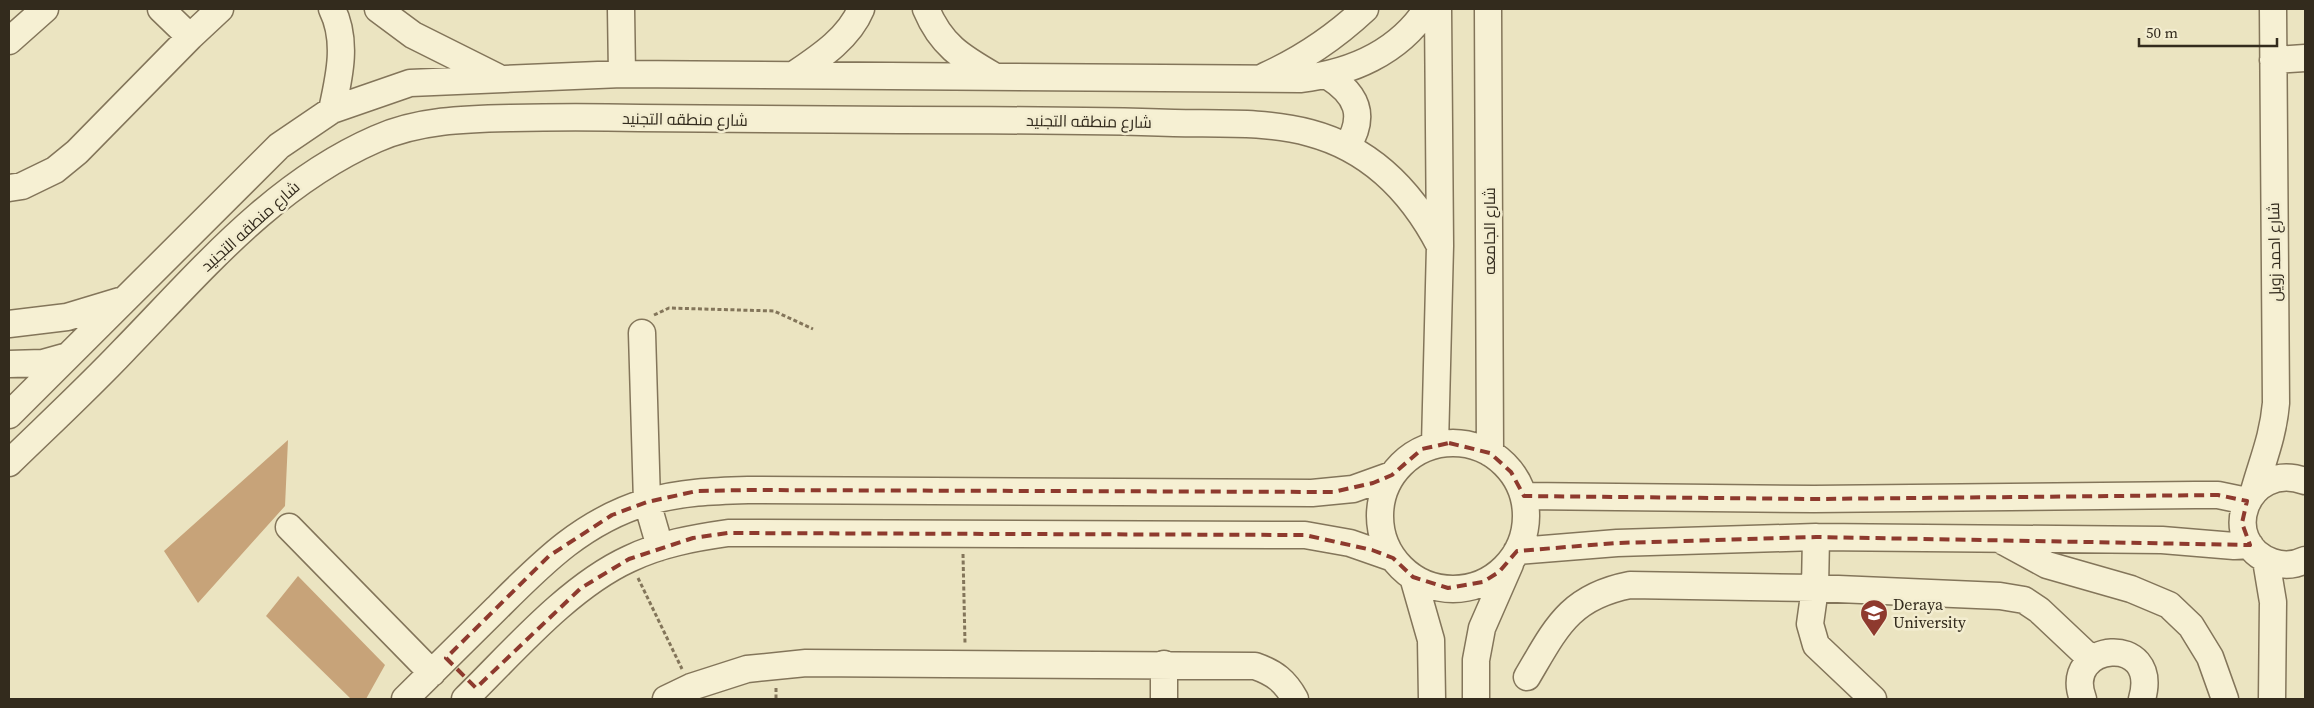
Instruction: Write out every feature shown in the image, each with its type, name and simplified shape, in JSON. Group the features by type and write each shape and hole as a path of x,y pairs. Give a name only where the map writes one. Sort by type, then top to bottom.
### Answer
{"street":[{"path":"9,41 45,9"},
{"path":"161,9 190,37"},
{"path":"9,188 22,186 55,170 77,152 220,9"},
{"path":"332,9 340,38 340,69 332,110"},
{"path":"378,9 413,35 500,79"},
{"path":"621,9 622,74"},
{"path":"796,74 829,50 844,34 861,9"},
{"path":"926,9 945,43 965,59 997,77"},
{"path":"1258,79 1282,69 1326,42 1365,9"},
{"name":"شارع منطقه التجنيد","path":"9,415 279,146 332,110 410,83 622,74 1300,79 1328,76 1362,64 1393,46 1427,9"},
{"path":"1435,445 1440,246 1438,9"},
{"name":"شارع الجامعه","path":"1488,9 1490,453"},
{"name":"شارع احمد زويل","path":"2258,552 2244,534 2242,523 2250,496 2270,446 2276,402 2272,60 2274,9"},
{"path":"2272,60 2305,58"},
{"path":"560,76 560,116"},
{"path":"1328,76 1345,88 1356,105 1357,125 1347,147"},
{"name":"شارع منطقه التجنيد","path":"9,463 253,219 300,181 339,156 371,141 419,124 478,119 560,116 756,120 1085,120 1273,126 1311,133 1347,147 1378,167 1412,199 1427,221 1440,246"},
{"path":"9,324 67,318 97,310 126,299"},
{"path":"642,333 647,502 660,546"},
{"path":"9,364 43,363 68,356"},
{"path":"1476,699 1476,660 1482,628 1514,555 1526,524 1524,496 1511,472 1490,453 1463,443 1435,445 1410,456 1392,475 1384,490 1380,508 1380,525 1385,542 1393,558 1413,577 1439,587 1466,588 1483,582 1499,572 1514,555 1617,543 1816,536 2138,540 2234,546 2258,552 2289,565 2305,560"},
{"path":"405,699 550,556 579,534 612,515 647,502 697,491 1319,493 1353,489 1392,475"},
{"path":"1524,496 1814,499 2250,496 2262,484 2284,477 2305,481"},
{"path":"972,533 981,491"},
{"path":"2138,540 2141,497"},
{"path":"289,527 470,694 581,588 629,559 660,546 694,538 728,533 1305,535 1350,543 1393,558"},
{"path":"1816,536 1815,588 1810,624 1816,645 1873,699"},
{"path":"1998,538 2047,564 2131,589 2170,605 2191,626 2210,657 2225,699"},
{"path":"2258,552 2272,602 2272,699"},
{"path":"1413,577 1431,640 1432,699"},
{"path":"1527,678 1563,620 1577,606 1593,596 1611,589 1630,585 1815,588 2000,596 2024,600 2060,628 2092,659"},
{"path":"2083,699 2080,690 2080,679 2084,668 2101,653 2113,651 2134,659 2142,669 2146,679 2142,699"},
{"path":"666,699 691,687 747,669 776,664 965,662 1255,666 1272,672 1286,684 1295,699"},
{"path":"1164,664 1164,699"}],"path":[{"path":"642,333 648,320 659,311 669,308 774,311 813,329"},
{"path":"965,662 972,533"},
{"path":"629,559 691,687"}],"highlighted area":[{"path":"1449,443 1490,453 1511,472 1524,496 1814,499 2218,495 2247,501 2242,523 2250,545 1816,537 1617,543 1517,551 1499,572 1483,582 1448,588 1413,577 1393,558 1372,550 1305,535 728,533 693,538 629,559 581,588 476,688 446,658 549,556 612,515 647,502 697,491 1333,492 1373,483 1392,475 1422,449"}],"building":[{"path":"288,440 285,506 198,603 164,551"},
{"path":"298,576 385,665 366,699 351,699 266,616"}],"place":[{"name":"Deraya University","path":"1874,637"}]}
